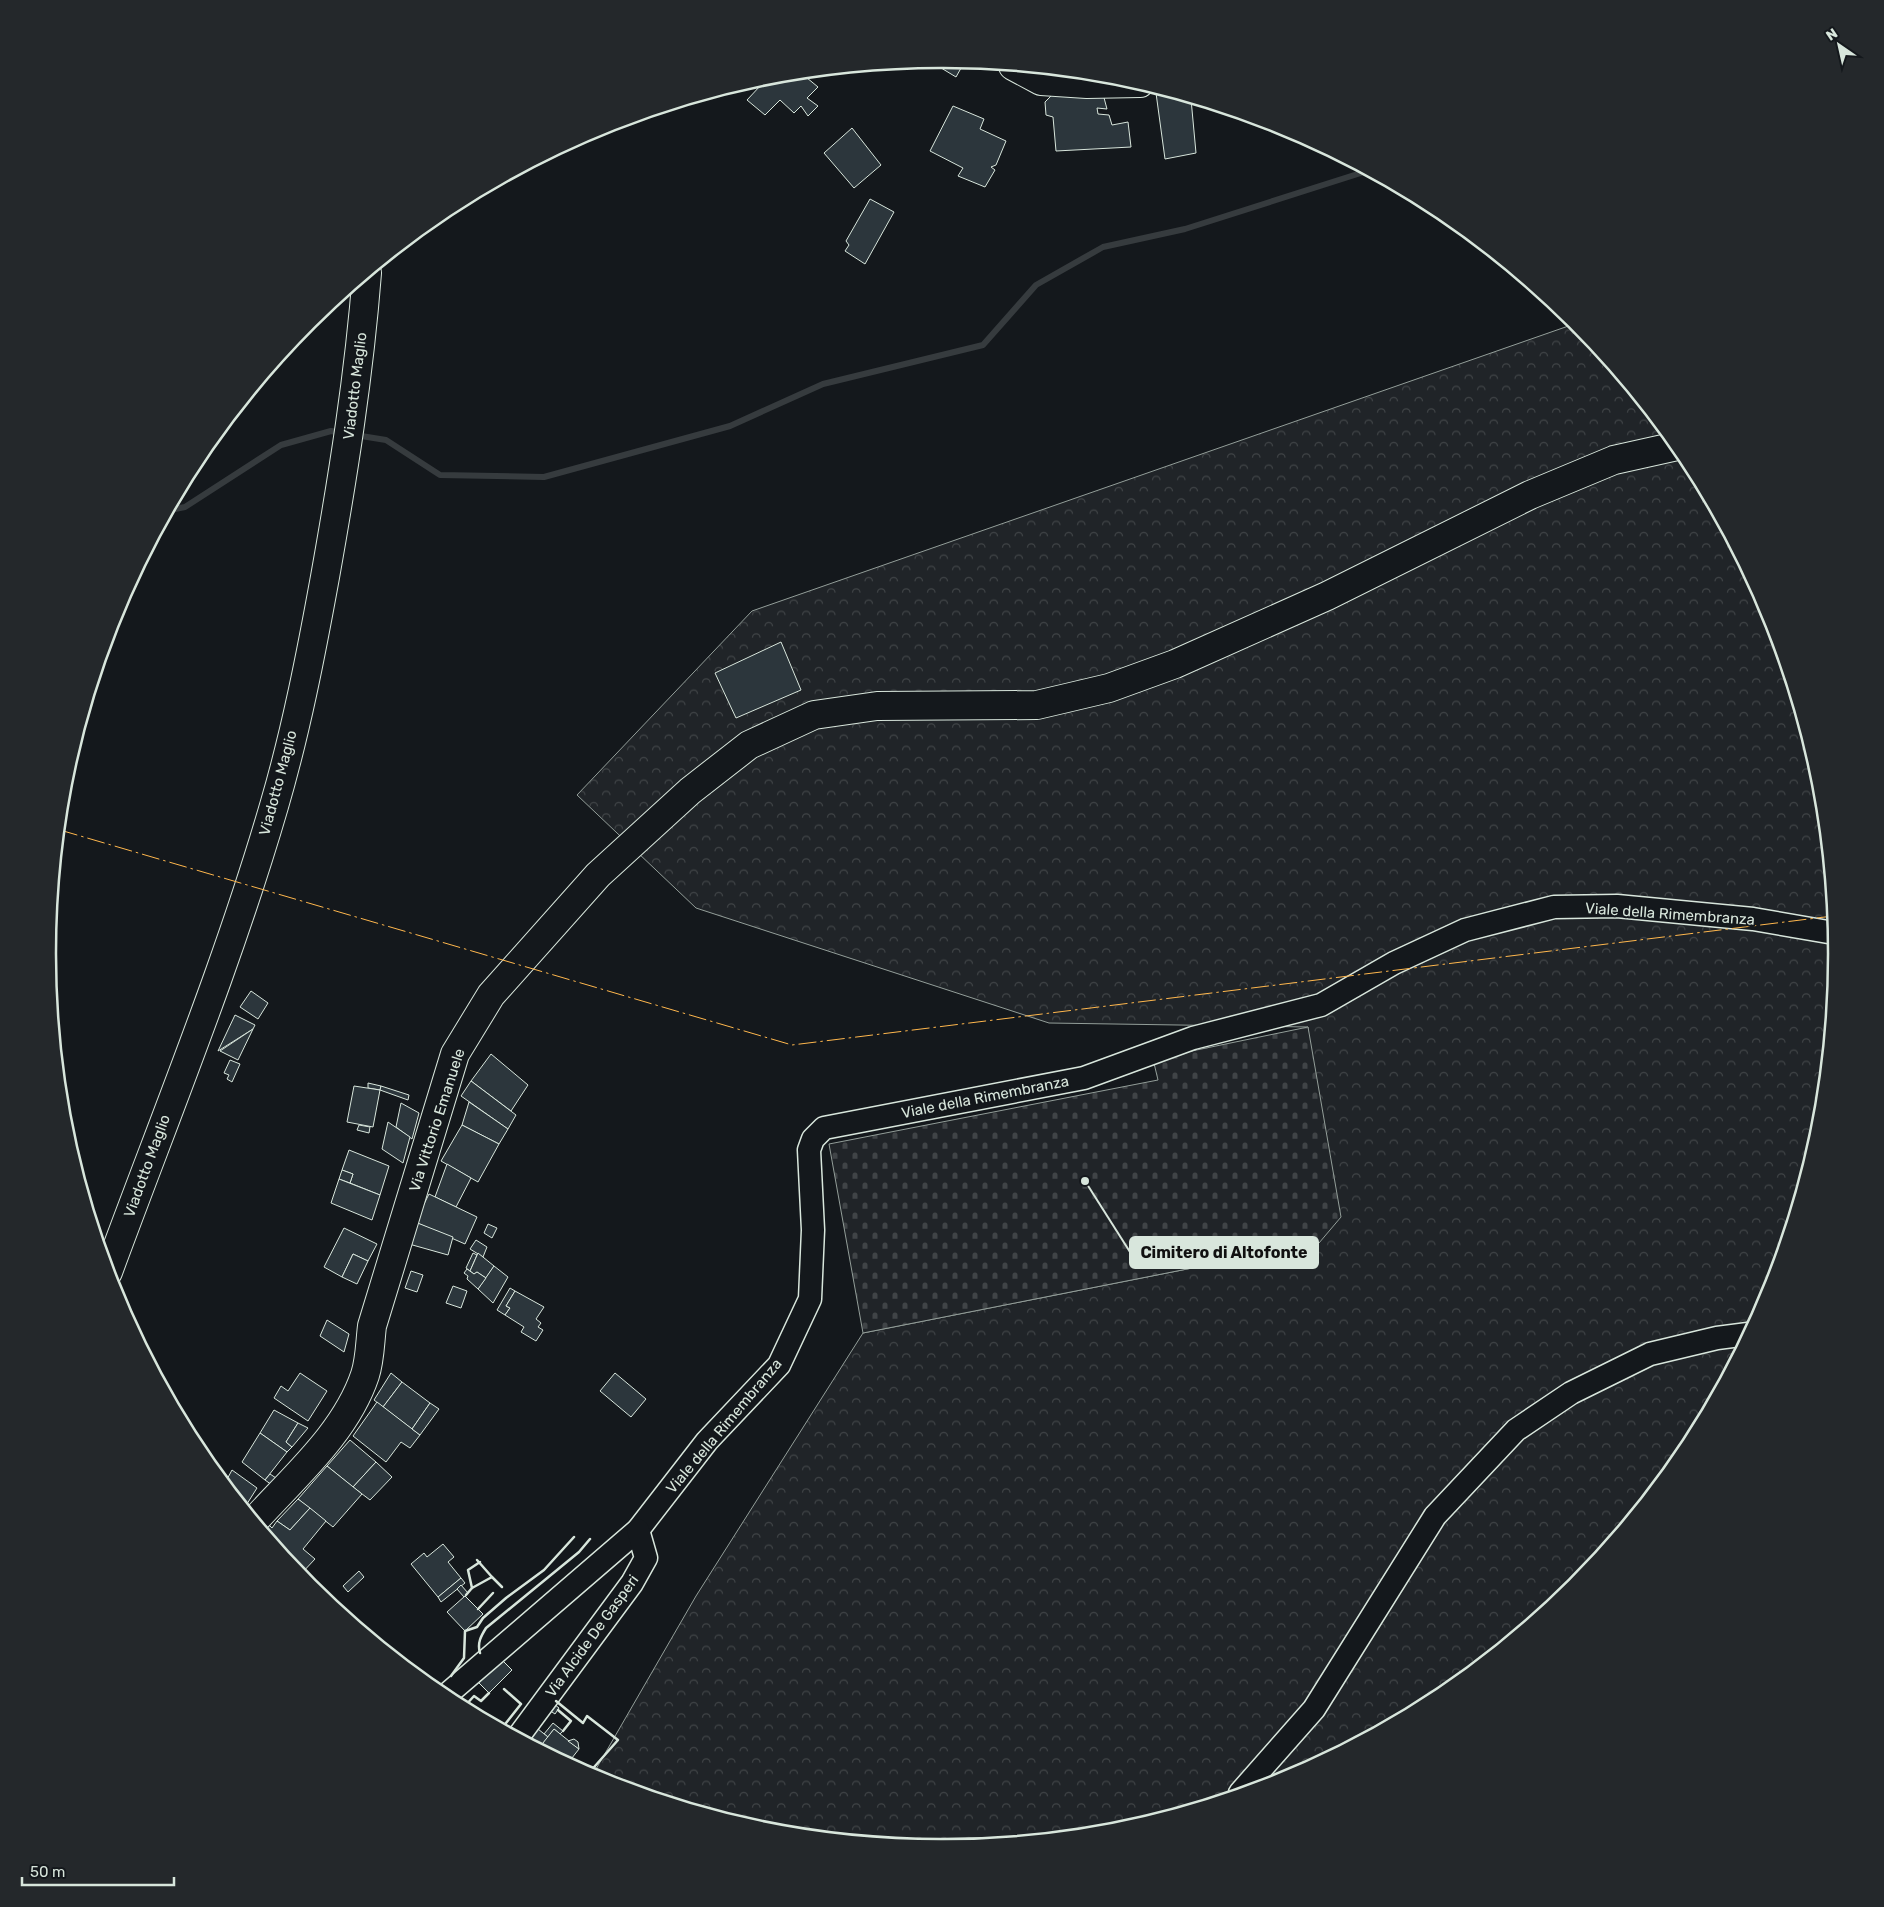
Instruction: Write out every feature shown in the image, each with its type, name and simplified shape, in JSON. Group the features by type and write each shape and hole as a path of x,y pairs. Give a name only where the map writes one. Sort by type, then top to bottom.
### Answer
{"main road":[{"path":"1024,72 1041,81 1099,82"},
{"name":"Viadotto Maglio","path":"112,1261 226,956 275,805 311,651 343,479 361,352 367,280"},
{"name":"Via Vittorio Emanuele","path":"258,1516 317,1452 350,1407 359,1391 366,1373 372,1326 455,1054 491,995 598,875 690,792 749,745 814,715 877,706 1037,705 1109,688 1175,664 1327,596 1530,494 1614,460 1669,448"}],"street":[{"name":"Viale della Rimembranza","path":"451,1691 638,1530 707,1441 779,1365 810,1299 813,1230 809,1150 813,1139 824,1128 1084,1078 1193,1038 1321,1005 1394,963 1465,930 1554,907 1636,908 1752,919 1827,932"},
{"path":"1248,1784 1314,1709 1435,1516 1516,1430 1571,1393 1650,1354 1717,1338 1741,1335"},
{"name":"Via Alcide De Gasperi","path":"521,1732 637,1575 646,1558 638,1530"}],"green space":[{"path":"1567,326 1608,369 1645,414 1678,461 1709,511 1736,562 1760,615 1781,669 1798,724 1811,781 1820,838 1826,896 1828,954 1826,1011 1820,1069 1811,1126 1798,1183 1781,1238 1760,1292 1736,1345 1709,1396 1678,1446 1645,1493 1608,1538 1568,1580 1526,1619 1481,1656 1434,1690 1385,1721 1334,1748 1281,1772 1227,1792 1171,1809 1115,1822 1058,1832 1000,1837 942,1839 826,1832 769,1822 713,1809 657,1792 596,1769 696,1596 863,1333 1319,1243 1308,1027 1049,1023 696,908 577,795 752,611"},
{"path":"1308,1027 1341,1217 1319,1243 863,1333 829,1144 1158,1080 1153,1059"}],"building":[{"path":"941,68 961,69 956,77"},
{"path":"807,78 818,87 807,98 818,106 808,116 801,106 794,113 780,100 765,115 747,100 759,87 769,85"},
{"path":"1054,93 1103,94 1107,109 1097,108 1098,114 1109,115 1112,125 1128,122 1131,147 1056,151 1053,117 1046,115 1045,102"},
{"path":"1156,95 1191,104 1196,153 1165,159"},
{"path":"953,106 984,119 980,129 1006,141 996,165 991,167 995,170 985,187 958,176 963,168 930,151"},
{"path":"852,128 881,165 854,188 824,153"},
{"path":"870,199 894,212 865,264 845,251 849,245 846,241"},
{"path":"781,642 801,690 736,718 715,673"},
{"path":"251,991 268,1003 258,1019 240,1007"},
{"path":"235,1015 255,1025 253,1029 218,1051"},
{"path":"253,1029 238,1060 220,1051"},
{"path":"491,1054 528,1085 511,1111 471,1081"},
{"path":"230,1060 240,1064 232,1082 227,1079 229,1075 224,1073"},
{"path":"471,1081 516,1115 508,1129 461,1096"},
{"path":"368,1083 381,1086 380,1090 368,1088"},
{"path":"354,1086 380,1090 373,1127 347,1122"},
{"path":"381,1086 409,1095 408,1100 380,1090"},
{"path":"469,1102 508,1129 499,1144 462,1125"},
{"path":"401,1103 419,1113 412,1139 396,1127"},
{"path":"388,1122 410,1137 403,1163 382,1149"},
{"path":"359,1125 370,1127 369,1133 357,1130"},
{"path":"462,1125 499,1144 478,1182 441,1161"},
{"path":"349,1150 389,1166 380,1195 350,1183 353,1174 342,1170"},
{"path":"447,1164 471,1178 456,1207 435,1197"},
{"path":"342,1170 353,1174 350,1183 339,1179"},
{"path":"339,1179 380,1195 372,1220 331,1203"},
{"path":"429,1194 477,1217 465,1244 415,1222"},
{"path":"415,1222 453,1237 448,1255 409,1244"},
{"path":"488,1224 497,1228 492,1238 484,1233"},
{"path":"344,1228 377,1244 368,1261 353,1254 342,1277 324,1267"},
{"path":"476,1240 487,1247 483,1257 470,1249"},
{"path":"473,1253 477,1255 470,1271 466,1268"},
{"path":"478,1253 494,1266 486,1278 477,1272 474,1274 470,1271"},
{"path":"353,1254 368,1261 357,1284 342,1277"},
{"path":"494,1266 508,1277 493,1303 478,1289"},
{"path":"467,1269 474,1274 477,1272 486,1278 478,1289 467,1279 468,1276 464,1273"},
{"path":"411,1271 423,1275 417,1292 405,1288"},
{"path":"453,1286 467,1291 461,1308 446,1303"},
{"path":"510,1288 515,1291 506,1306 510,1308 505,1315 497,1310"},
{"path":"515,1291 544,1307 536,1319 541,1323 538,1327 543,1330 536,1341 521,1332 524,1327 505,1315 510,1308 506,1306"},
{"path":"327,1320 349,1334 344,1352 320,1336"},
{"path":"300,1373 327,1391 308,1421 274,1398 281,1386 288,1391"},
{"path":"391,1373 402,1382 383,1407 374,1400"},
{"path":"615,1373 646,1399 631,1417 600,1391"},
{"path":"402,1382 430,1403 412,1429 383,1407"},
{"path":"377,1402 420,1435 410,1448 401,1442 386,1462 353,1436"},
{"path":"430,1403 439,1409 420,1435 412,1429"},
{"path":"274,1410 298,1423 286,1442 292,1447 287,1452 260,1433"},
{"path":"298,1423 308,1428 292,1447 286,1442"},
{"path":"260,1433 287,1452 265,1480 242,1462"},
{"path":"350,1440 376,1462 353,1487 327,1466"},
{"path":"376,1462 392,1477 370,1500 353,1487"},
{"path":"327,1466 362,1494 333,1527 298,1499"},
{"path":"232,1470 257,1488 247,1503 239,1493 228,1477"},
{"path":"270,1474 276,1478 272,1485 265,1480"},
{"path":"298,1499 310,1508 290,1530 277,1521"},
{"path":"310,1508 326,1521 303,1549 315,1559 306,1569 267,1527 269,1525 272,1528 277,1521 290,1530"},
{"path":"443,1544 454,1557 448,1562 461,1578 438,1597 411,1564 424,1553 427,1557"},
{"path":"359,1571 364,1577 348,1592 343,1586"},
{"path":"461,1578 465,1583 441,1602 438,1597"},
{"path":"461,1585 468,1593 464,1597 457,1589"},
{"path":"465,1596 483,1614 465,1631 447,1612"},
{"path":"499,1657 512,1670 489,1693 476,1680"},
{"path":"554,1704 559,1708 555,1714 549,1710"},
{"path":"553,1723 563,1731 560,1734 554,1729 548,1737 544,1734"},
{"path":"538,1729 548,1737 542,1744 531,1738"},
{"path":"554,1729 579,1749 572,1758 542,1744"},
{"path":"574,1739 578,1742 579,1749 568,1741"}],"waterway":[{"path":"355,435 386,440 440,475 544,477 730,426 823,384 983,345 1036,285 1103,247 1185,229 1361,173"},
{"path":"176,509 185,507 281,445 331,431 342,433"}],"wall":[{"path":"451,1676 464,1658 465,1631 477,1627 483,1618 506,1598 544,1570 574,1537"},
{"path":"480,1653 479,1643 486,1628 579,1552 590,1539"},
{"path":"477,1560 492,1577"},
{"path":"472,1588 468,1570 480,1562"},
{"path":"466,1595 472,1588 492,1577 502,1587"},
{"path":"478,1609 493,1593"},
{"path":"504,1689 521,1704 505,1724"},
{"path":"469,1702 474,1696 481,1701 489,1693"},
{"path":"556,1701 583,1723 587,1716 618,1740 594,1768"},
{"path":"558,1710 571,1721 563,1731"}],"power":[{"path":"65,831 792,1045 1827,917"}],"place":[{"name":"Cimitero di Altofonte","path":"1085,1181"}]}
